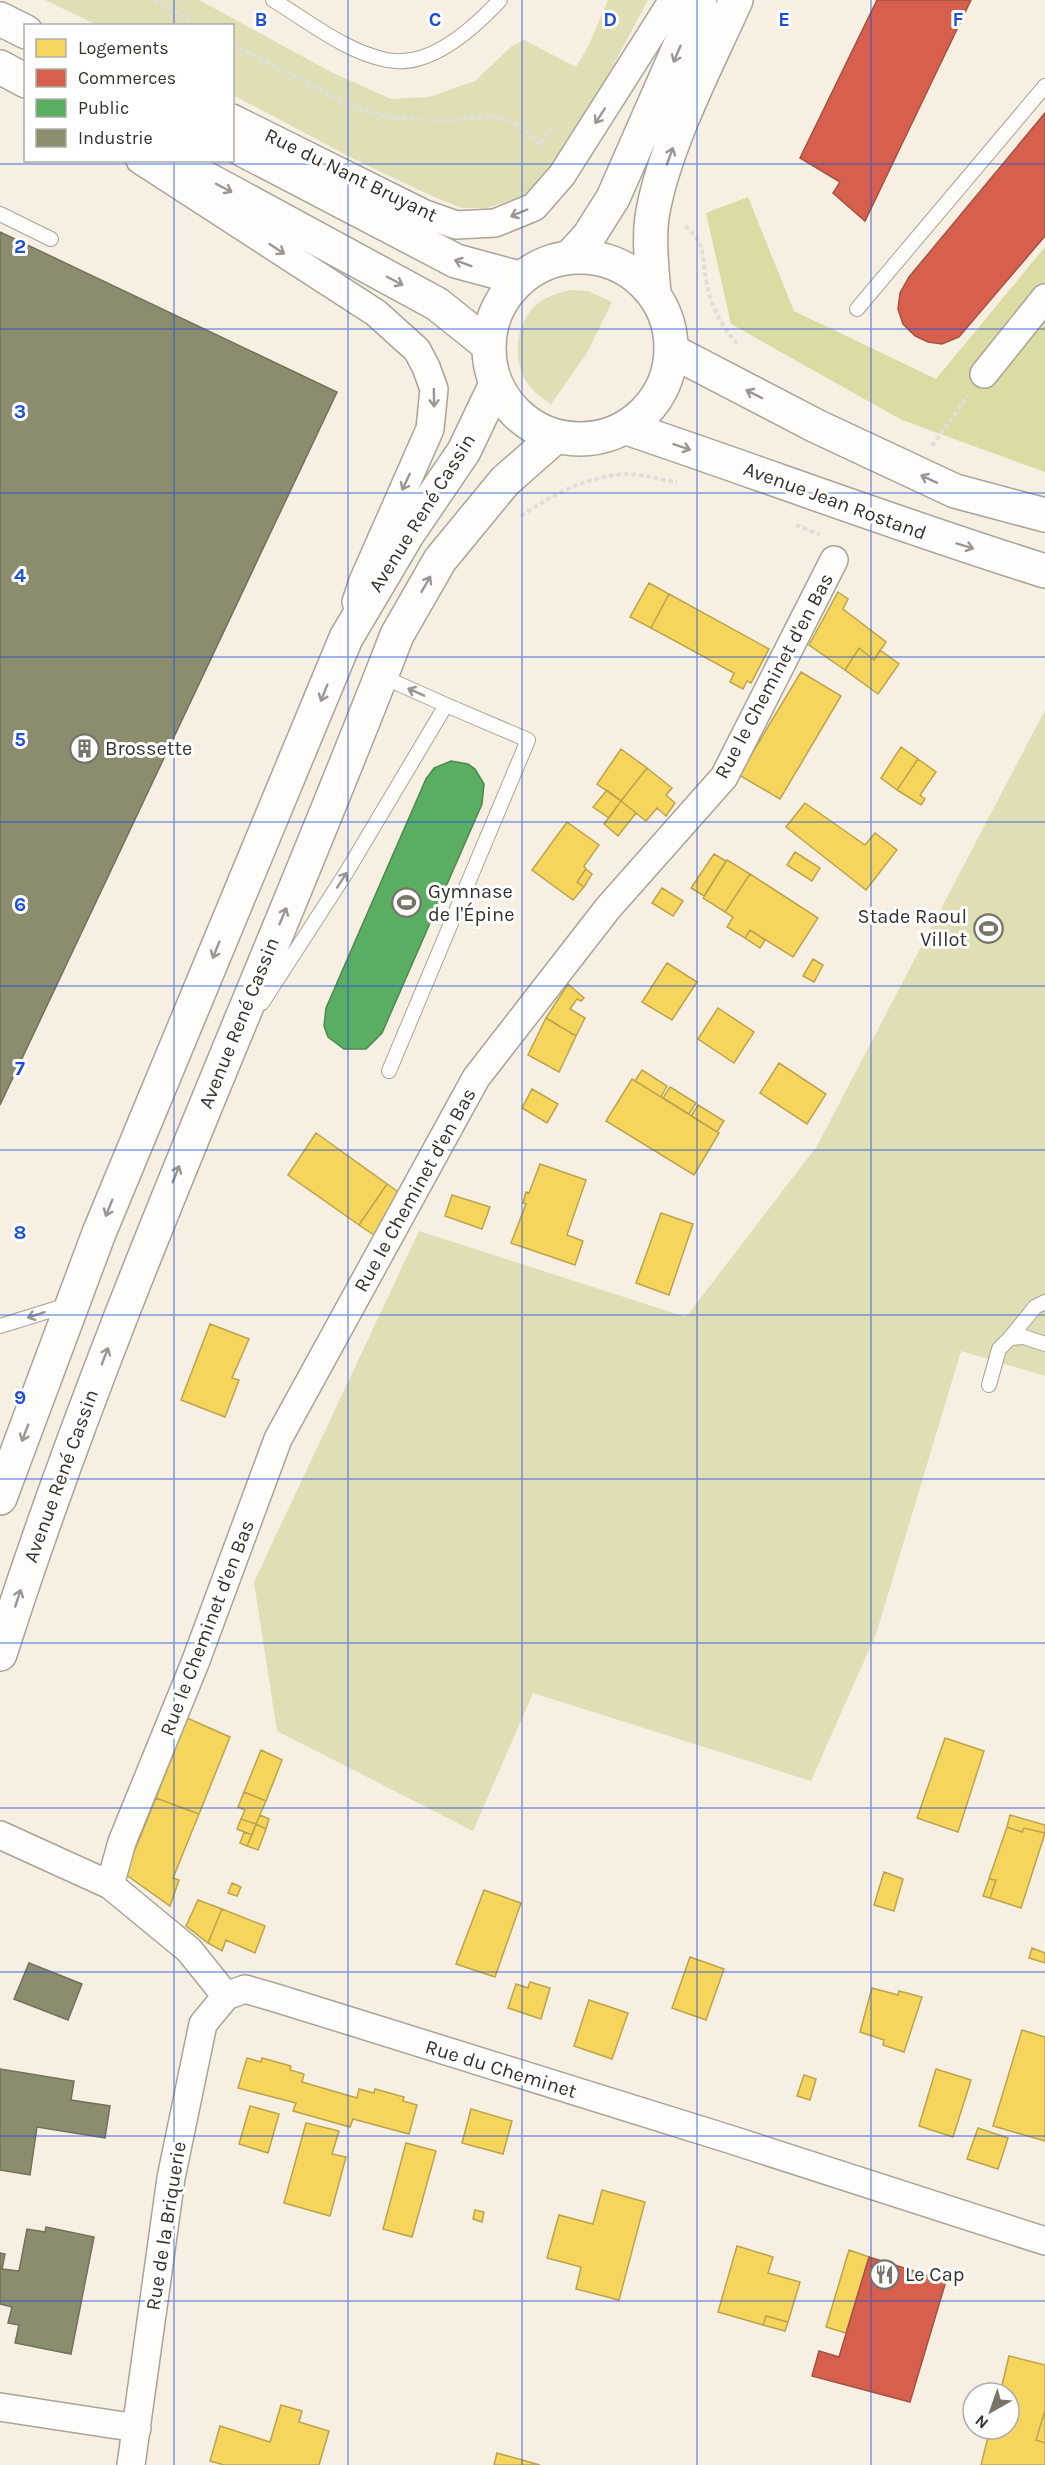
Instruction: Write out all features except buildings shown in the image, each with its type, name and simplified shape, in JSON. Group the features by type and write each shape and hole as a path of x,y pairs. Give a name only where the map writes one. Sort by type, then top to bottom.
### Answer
{"main road":[{"path":"571,256 589,236 613,198 700,0"},
{"path":"654,294 651,257 653,212 690,102 736,0"},
{"path":"0,19 24,31"},
{"path":"0,68 24,80"},
{"name":"Rue du Nant Bruyant","path":"234,145 456,261 519,278"},
{"path":"176,162 437,304 487,344"},
{"path":"571,256 603,259 632,272 654,294 668,321 672,351 666,381 650,408 627,428 592,440 555,437 519,419 495,386 487,344 496,308 519,278 544,263 571,256"},
{"path":"672,351 816,426 955,491 1045,515"},
{"name":"Avenue René Cassin","path":"2,1486 108,1211 346,638 407,535 465,451 495,386"},
{"name":"Avenue Jean Rostand","path":"627,428 936,537 1045,571"},
{"name":"Avenue René Cassin","path":"0,1654 37,1539 111,1341 397,634 440,560 505,481 555,437"}],"street":[{"path":"562,174 673,0"},
{"path":"0,11 27,24"},
{"path":"0,68 24,85"},
{"name":"Rue du Nant Bruyant","path":"234,119 424,214 456,225 495,223 534,207 562,174"},
{"name":"Avenue René Cassin","path":"143,162 376,313 417,350 426,367 434,389 430,429 363,580 346,638"},
{"path":"984,374 1045,298"},
{"name":"Rue le Cheminet d'en Bas","path":"110,1885 122,1842 195,1663 278,1439 476,1078 608,908 724,777 834,561"},
{"path":"0,1834 110,1885 189,1950 226,1996"},
{"name":"Rue du Cheminet","path":"226,1996 245,1989 276,1998 729,2139 1045,2241"},
{"name":"Rue de la Briquerie","path":"131,2465 173,2167 203,2024 226,1996"},
{"path":"0,2407 137,2428"}],"lane":[{"path":"273,0 357,50 388,61 419,58 454,42 473,29 500,0"},
{"path":"857,309 1045,86"},
{"path":"0,214 51,239"},
{"path":"381,676 528,740 389,1071"},
{"path":"219,1071 346,873 446,705"},
{"path":"989,1385 999,1349 1035,1307 1045,1302"},
{"path":"0,1326 73,1303"},
{"path":"1010,1338 1024,1337 1045,1344"}],"path":[{"path":"154,0 196,24"},
{"path":"234,45 319,91 351,106 386,117 441,121 492,116 512,122 540,142 554,167 562,174"},
{"path":"653,212 679,220 697,235 702,244 707,286 718,316 731,338 744,351 732,383"},
{"path":"939,454 929,450 984,374"},
{"path":"513,522 541,502 564,490 608,476 629,474 693,484 705,454"}],"green space":[{"path":"45,0 199,0 331,72 391,99 429,97 475,81 512,46 524,40 576,67 588,47 608,0 648,0 592,105 543,180 519,198 486,208 462,208 434,197 356,160 234,96 234,24 95,24"},
{"path":"748,197 794,311 936,379 1045,247 1045,472 902,420 731,324 706,213"},
{"path":"570,290 588,291 612,302 587,353 551,404 533,390 526,381 518,359 519,335 528,314 536,305 556,294"},
{"path":"1045,710 1045,1376 961,1351 876,1634 811,1781 533,1693 473,1831 277,1731 254,1582 419,1231 686,1317 817,1146"}],"place":[{"name":"Brossette","path":"84,748"},
{"name":"Gymnase de l'Épine","path":"407,902"},
{"name":"Stade Raoul Villot","path":"988,928"},
{"name":"Le Cap","path":"884,2274"}]}
